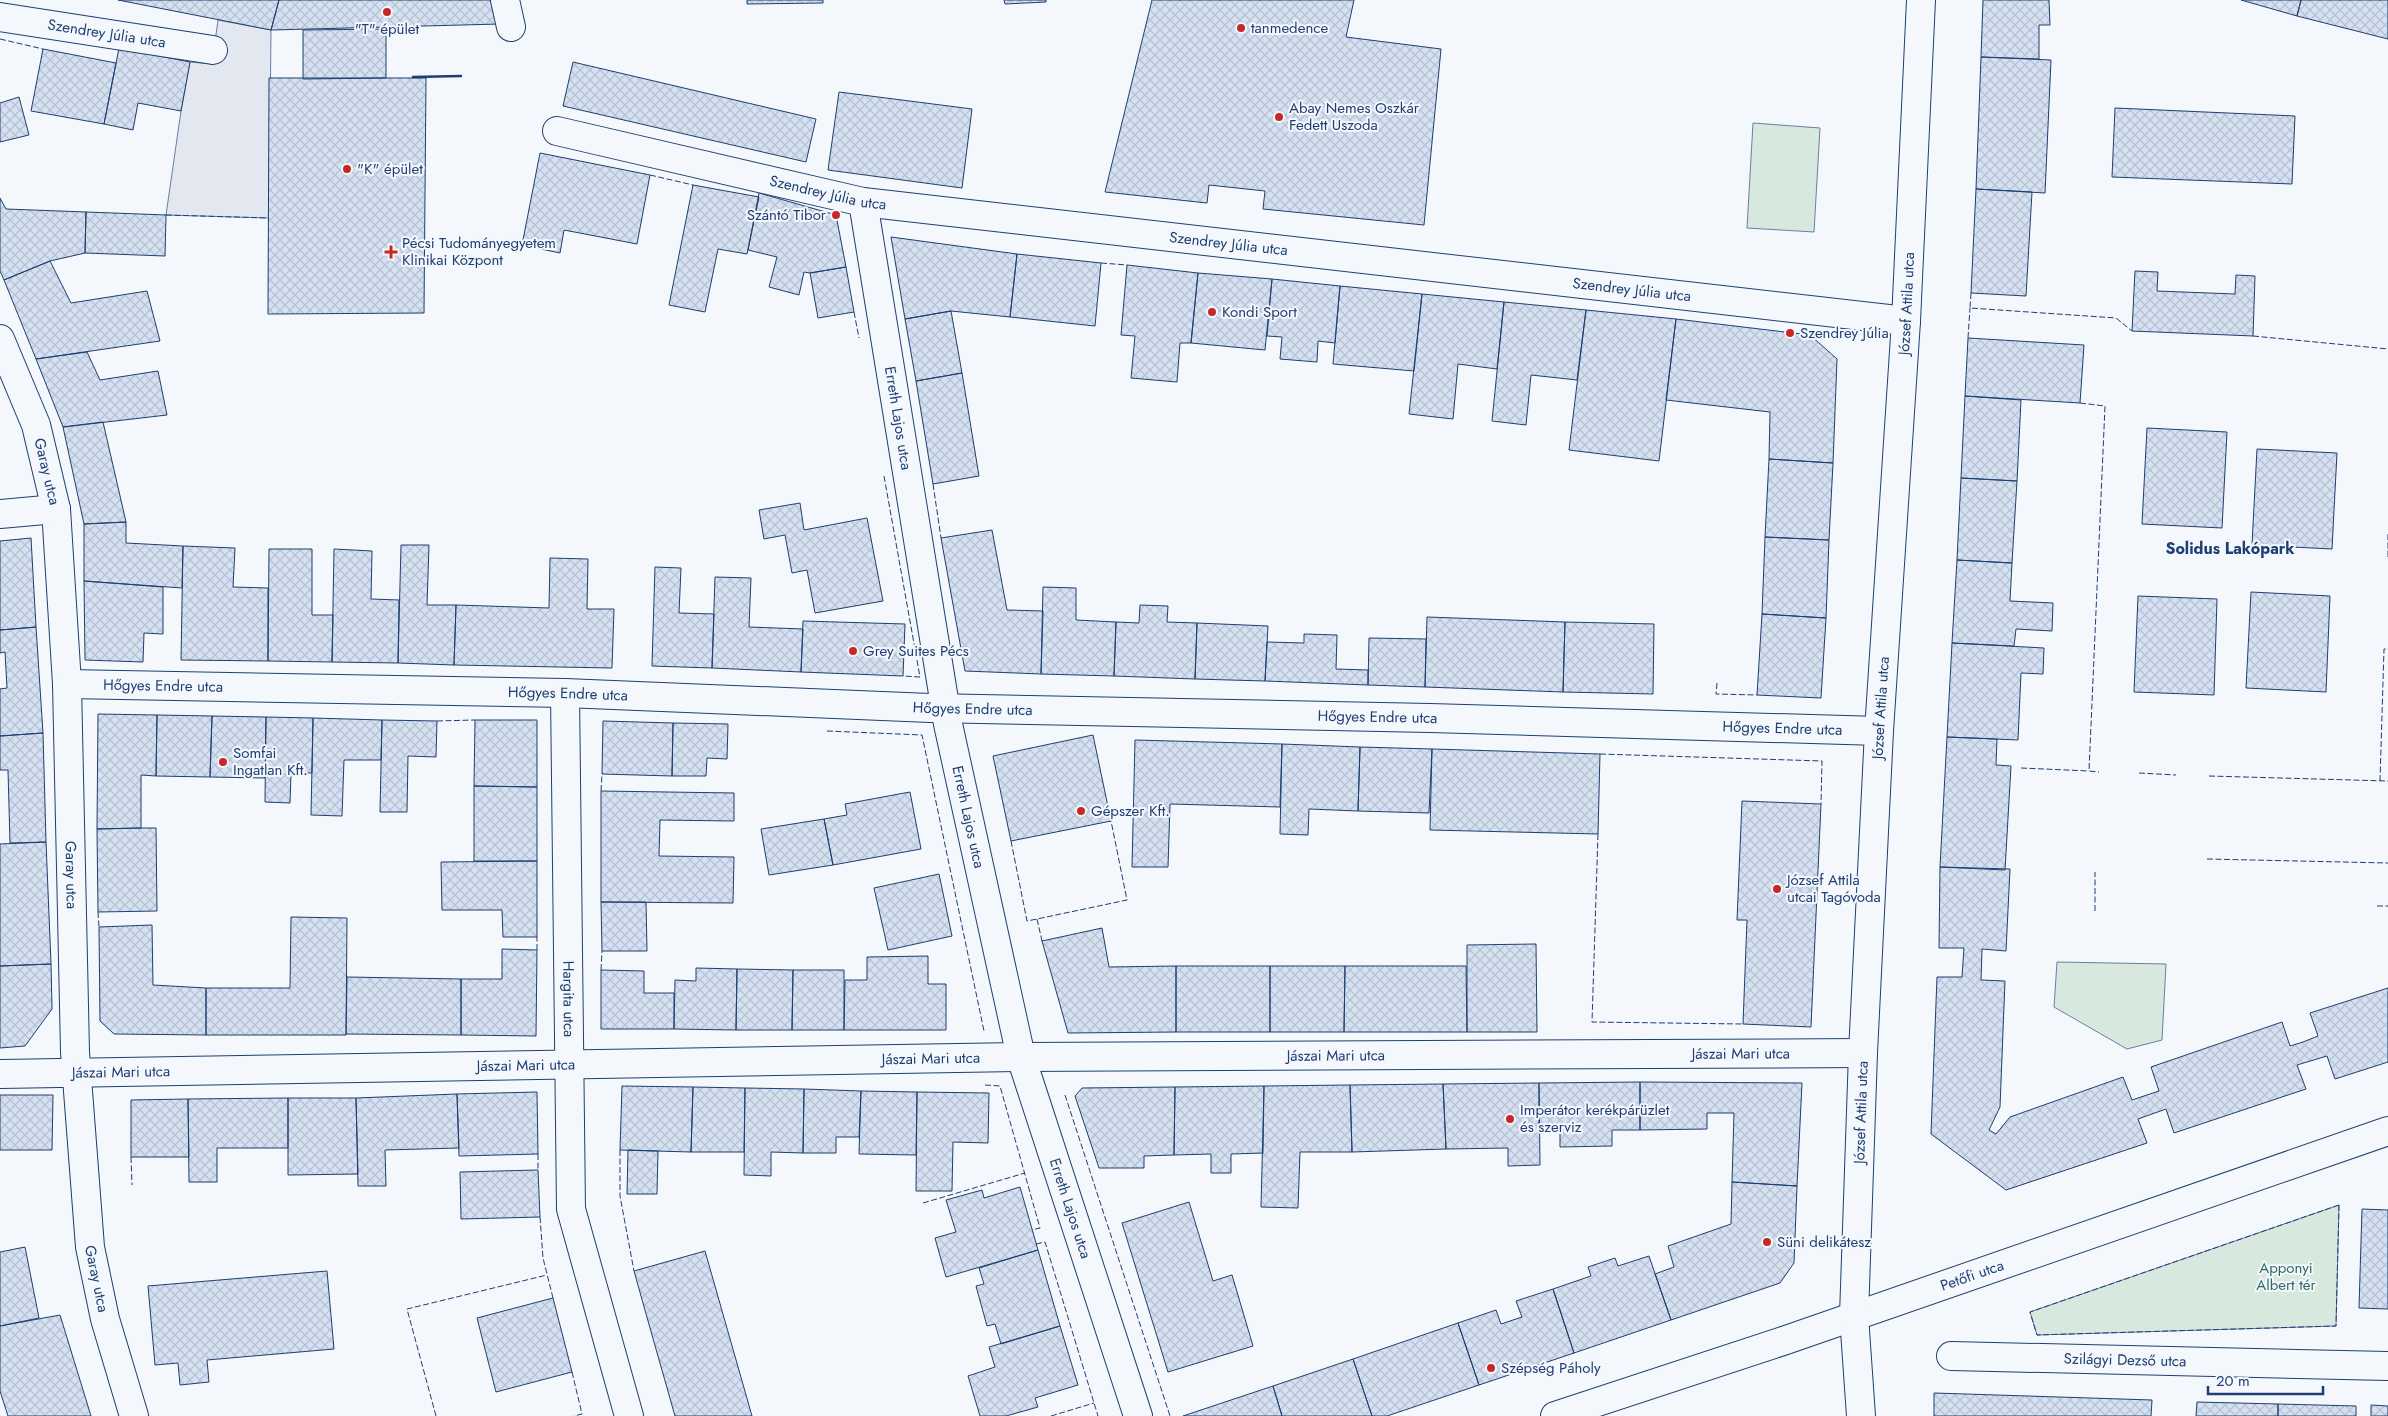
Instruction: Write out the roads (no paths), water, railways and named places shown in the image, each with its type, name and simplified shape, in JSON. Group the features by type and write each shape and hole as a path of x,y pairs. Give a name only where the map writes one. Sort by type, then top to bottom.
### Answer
{"street":[{"path":"505,0 510,27"},
{"name":"József Attila utca","path":"1861,1416 1854,1316 1863,1053 1879,731 1906,320 1920,0"},
{"name":"Szendrey Júlia utca","path":"0,17 213,50"},
{"name":"Szendrey Júlia utca","path":"557,131 863,202 1906,320"},
{"name":"Erreth Lajos utca","path":"863,202 946,708 1021,1057 1138,1416"},
{"name":"Garay utca","path":"0,339 36,425 56,509 67,684 76,1071 90,1247 105,1319 134,1416"},
{"path":"0,514 56,509"},
{"name":"Hőgyes Endre utca","path":"67,684 565,693 946,708 1420,718 1879,731"},
{"name":"Hargita utca","path":"565,693 571,1209 629,1416"},
{"name":"Jászai Mari utca","path":"0,1074 76,1071 570,1066 1021,1057 1863,1053"},
{"name":"Petőfi utca","path":"1555,1416 1854,1316 2388,1130"},
{"name":"Szilágyi Dezső utca","path":"1951,1356 2388,1366"}],"place":[{"name":"\"T\" épület","path":"387,12"},
{"name":"tanmedence","path":"1241,28"},
{"name":"Abay Nemes Oszkár Fedett Uszoda","path":"1279,117"},
{"name":"\"K\" épület","path":"347,169"},
{"name":"Szántó Tibor","path":"836,215"},
{"name":"Pécsi Tudományegyetem Klinikai Központ","path":"391,252"},
{"name":"Kondi Sport","path":"1212,312"},
{"name":"Szendrey Júlia","path":"1790,333"},
{"name":"Grey Suites Pécs","path":"853,651"},
{"name":"Somfai Ingatlan Kft.","path":"223,762"},
{"name":"Gépszer Kft.","path":"1081,811"},
{"name":"József Attila utcai Tagóvoda","path":"1777,889"},
{"name":"Imperátor kerékpárüzlet és szerviz","path":"1510,1119"},
{"name":"Süni delikátesz","path":"1767,1242"},
{"name":"Szépség Páholy","path":"1491,1368"}],"district":[{"name":"Solidus Lakópark","path":"2230,548"}],"park label":[{"name":"Apponyi Albert tér","path":"2286,1276"}]}
